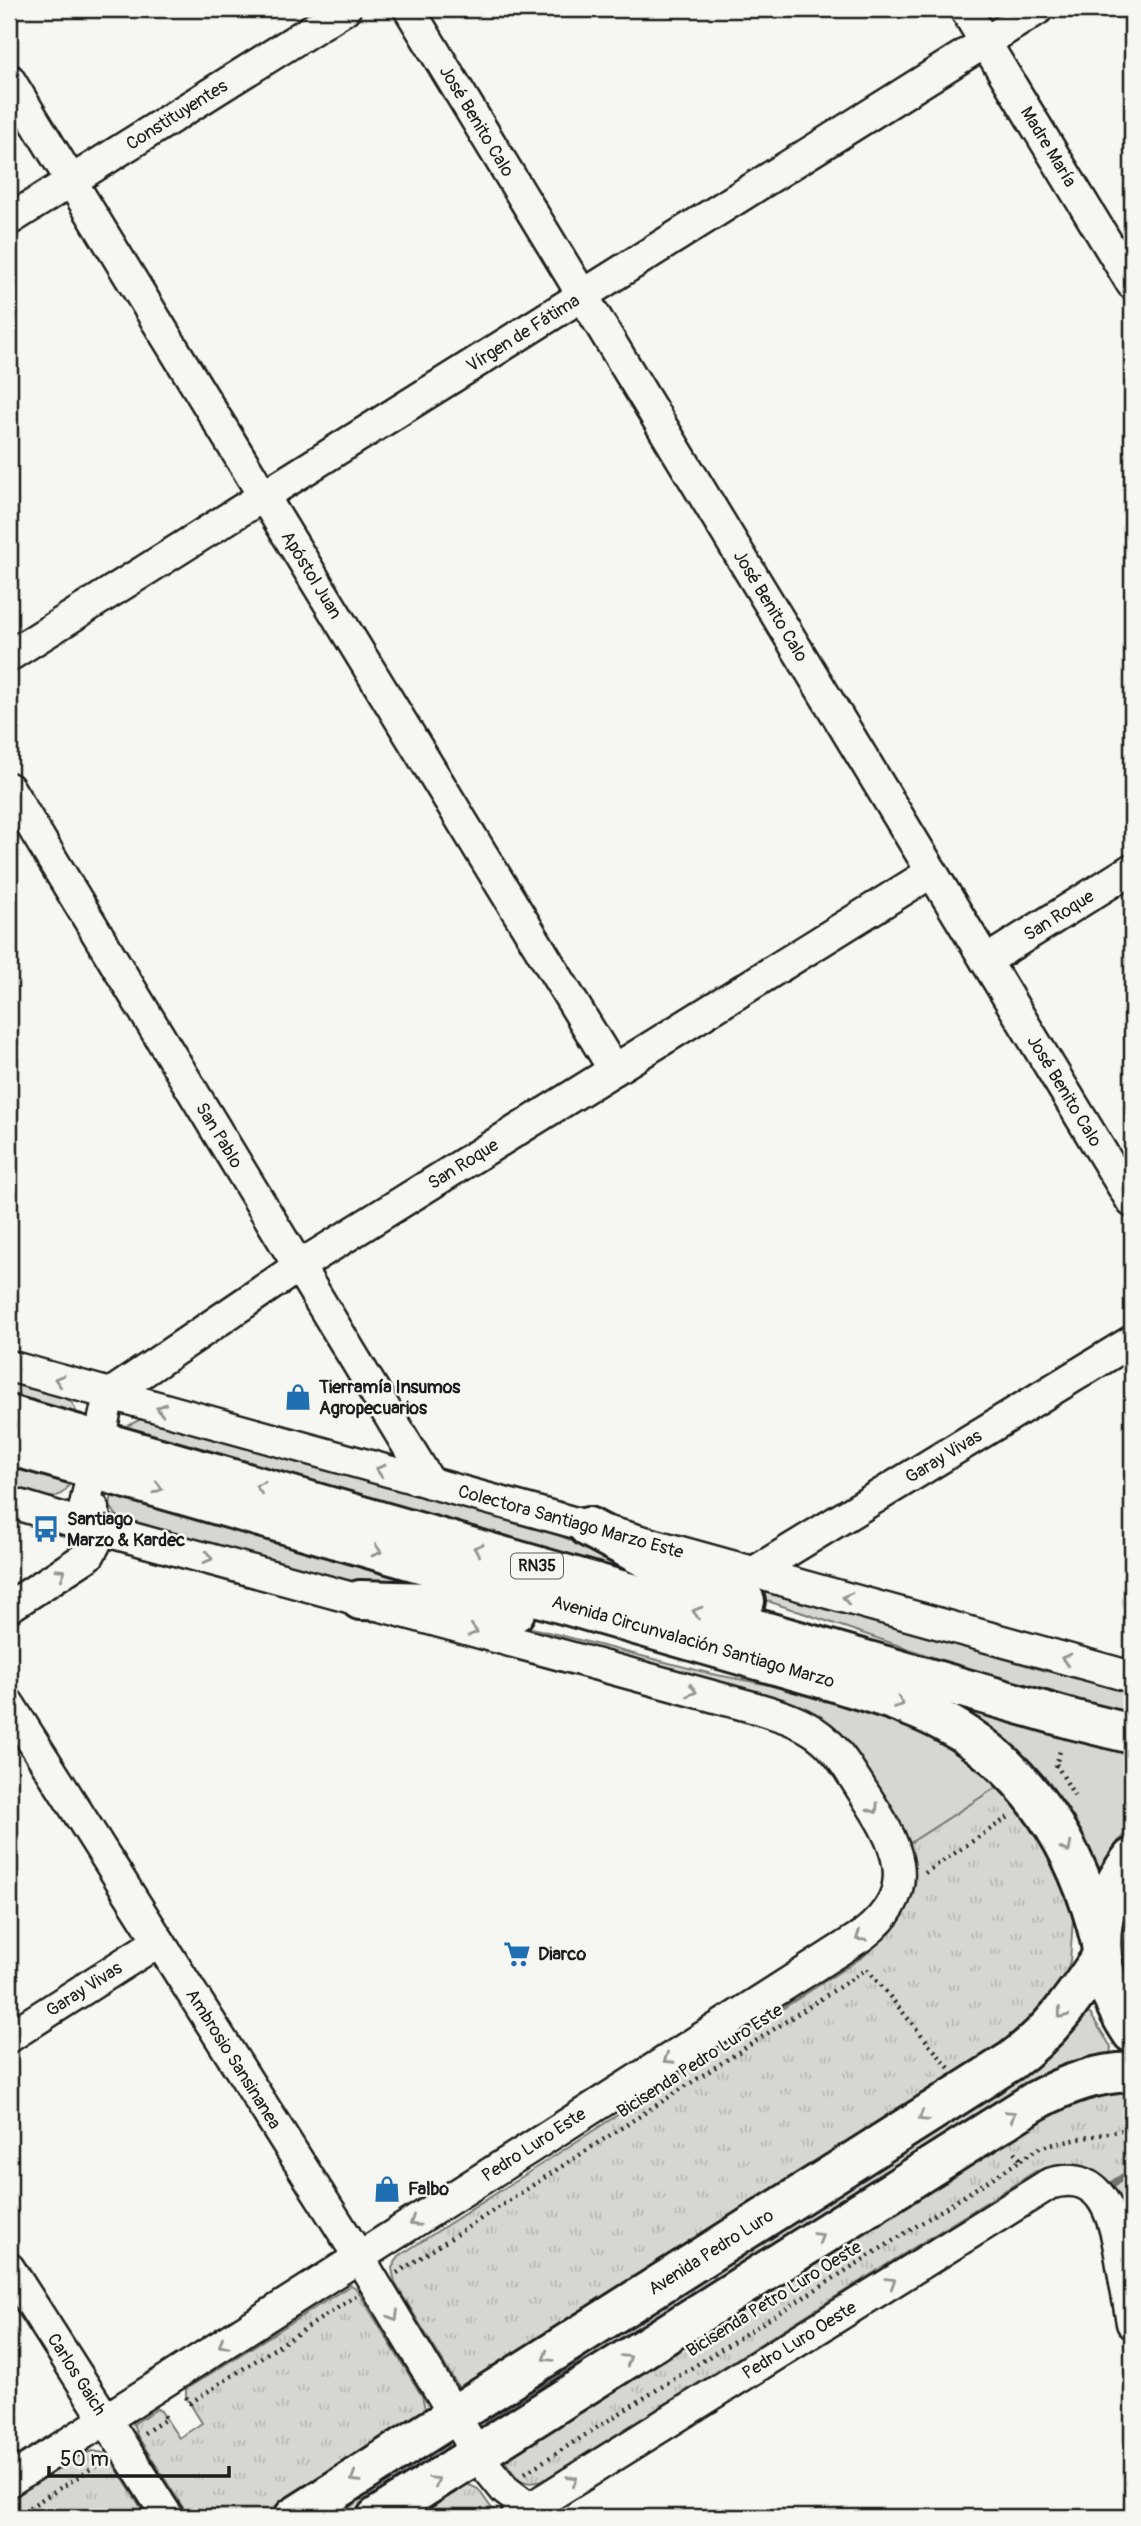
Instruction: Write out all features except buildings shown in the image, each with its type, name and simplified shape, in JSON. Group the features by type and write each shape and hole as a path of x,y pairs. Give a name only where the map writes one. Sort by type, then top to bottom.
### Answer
{"main road":[{"name":"Avenida Circunvalación Santiago Marzo","path":"9,1415 96,1455 835,1682 899,1703 939,1720 975,1741 1007,1767 1036,1799 1068,1849 1084,1884 1101,1950"},
{"name":"Avenida Circunvalación Santiago Marzo","path":"9,1445 96,1455 1132,1734"},
{"path":"588,1527 685,1579 865,1642 975,1691"},
{"path":"359,1600 489,1606 705,1662 835,1682"},
{"name":"RN35","path":"1132,1858 1108,1901 1101,1950 1108,1989 1132,2033"},
{"name":"Avenida Pedro Luro","path":"294,2517 1011,2061 1057,2021 1101,1950"},
{"path":"377,2517 1035,2101 1066,2085 1089,2078 1112,2073 1132,2073"}],"street":[{"name":"Constituyentes","path":"9,219 345,9"},
{"name":"José Benito Calo","path":"409,9 1132,1202"},
{"name":"Madre María","path":"965,9 1132,284"},
{"name":"Vírgen de Fátima","path":"9,656 1038,9"},
{"name":"Apóstol Juan","path":"9,79 614,1070"},
{"name":"San Pablo","path":"9,788 430,1483"},
{"name":"San Roque","path":"986,961 1132,869"},
{"name":"San Roque","path":"109,1395 299,1266 932,872"},
{"name":"Garay Vivas","path":"754,1572 1132,1341"},
{"name":"Colectora Santiago Marzo Este","path":"9,1366 1132,1677"},
{"path":"9,1607 86,1558 95,1544 88,1526 96,1455 109,1395"},
{"path":"9,1502 780,1715 804,1725 826,1741 839,1756 885,1825 909,1880"},
{"name":"Ambrosio Sansinanea","path":"9,1704 359,2258 477,2454 498,2482 529,2514"},
{"name":"Pedro Luro Este","path":"9,2481 863,1935 888,1909 909,1880"},
{"name":"Garay Vivas","path":"9,2036 159,1941"},
{"name":"Pedro Luro Oeste","path":"529,2514 1038,2190 1061,2181 1076,2181 1088,2185 1098,2193 1113,2218 1132,2323"},
{"name":"Carlos Gaich","path":"9,2268 168,2517"}],"path":[{"path":"1052,1777 1063,1743"},
{"path":"909,1880 1011,1815"},
{"name":"Bicisenda Pedro Luro Este","path":"392,2276 867,1969 950,2070"},
{"name":"Bicisenda Petro Luro Oeste","path":"517,2479 1035,2150 1132,2128"},
{"path":"1010,2145 1021,2161"},
{"path":"186,2397 190,2403 359,2294"},
{"path":"138,2437 166,2419 162,2412"},
{"path":"19,2517 25,2510 108,2458"},
{"path":"470,2517 489,2505"}],"green space":[{"path":"9,1379 62,1394 73,1404 78,1416 9,1404"},
{"path":"141,1419 154,1419 556,1534 693,1591 124,1431 127,1426"},
{"path":"9,1460 71,1481 66,1490 52,1497 35,1496 9,1489"},
{"path":"112,1493 463,1591 353,1584 119,1519 110,1506"},
{"path":"702,1573 1047,1671 1132,1688 1132,1719 1047,1696 700,1578"},
{"path":"466,1611 712,1674 821,1695 931,1732 1003,1783 907,1845 846,1746 465,1616"},
{"path":"930,1698 1132,1749 1132,1824 1113,1848 1099,1873 1097,1874"},
{"path":"1003,1783 1040,1834 1071,1903 1073,1918 1070,1961 1062,1986 1016,2040 460,2390 395,2283 392,2268 399,2256 864,1956 896,1924 907,1845"},
{"path":"1132,1901 1132,1997 1122,1949 1124,1925"},
{"path":"1086,2012 1091,2015 1111,2047 1110,2055 484,2428 487,2420 577,2364 618,2329"},
{"path":"1132,2090 1132,2256 1064,2168 1036,2171 542,2481 528,2483 518,2478 503,2457 1069,2098"},
{"path":"351,2285 356,2288 422,2396 426,2412 417,2426 274,2517 189,2517 138,2437 133,2424 157,2409 179,2438 202,2423 186,2397 186,2389"},
{"path":"444,2442 451,2452 358,2517 315,2517"},
{"path":"93,2451 103,2453 111,2460 147,2517 9,2517 9,2501 82,2454"},
{"path":"463,2482 478,2489 495,2517 401,2517"}],"waterway":[{"path":"1105,2189 1132,2171"}],"place":[{"name":"Tierramía Insumos Agropecuarios","path":"298,1397"},
{"name":"Santiago Marzo & Kardec","path":"46,1529"},
{"name":"Diarco","path":"517,1954"},
{"name":"Falbo","path":"387,2189"}]}
